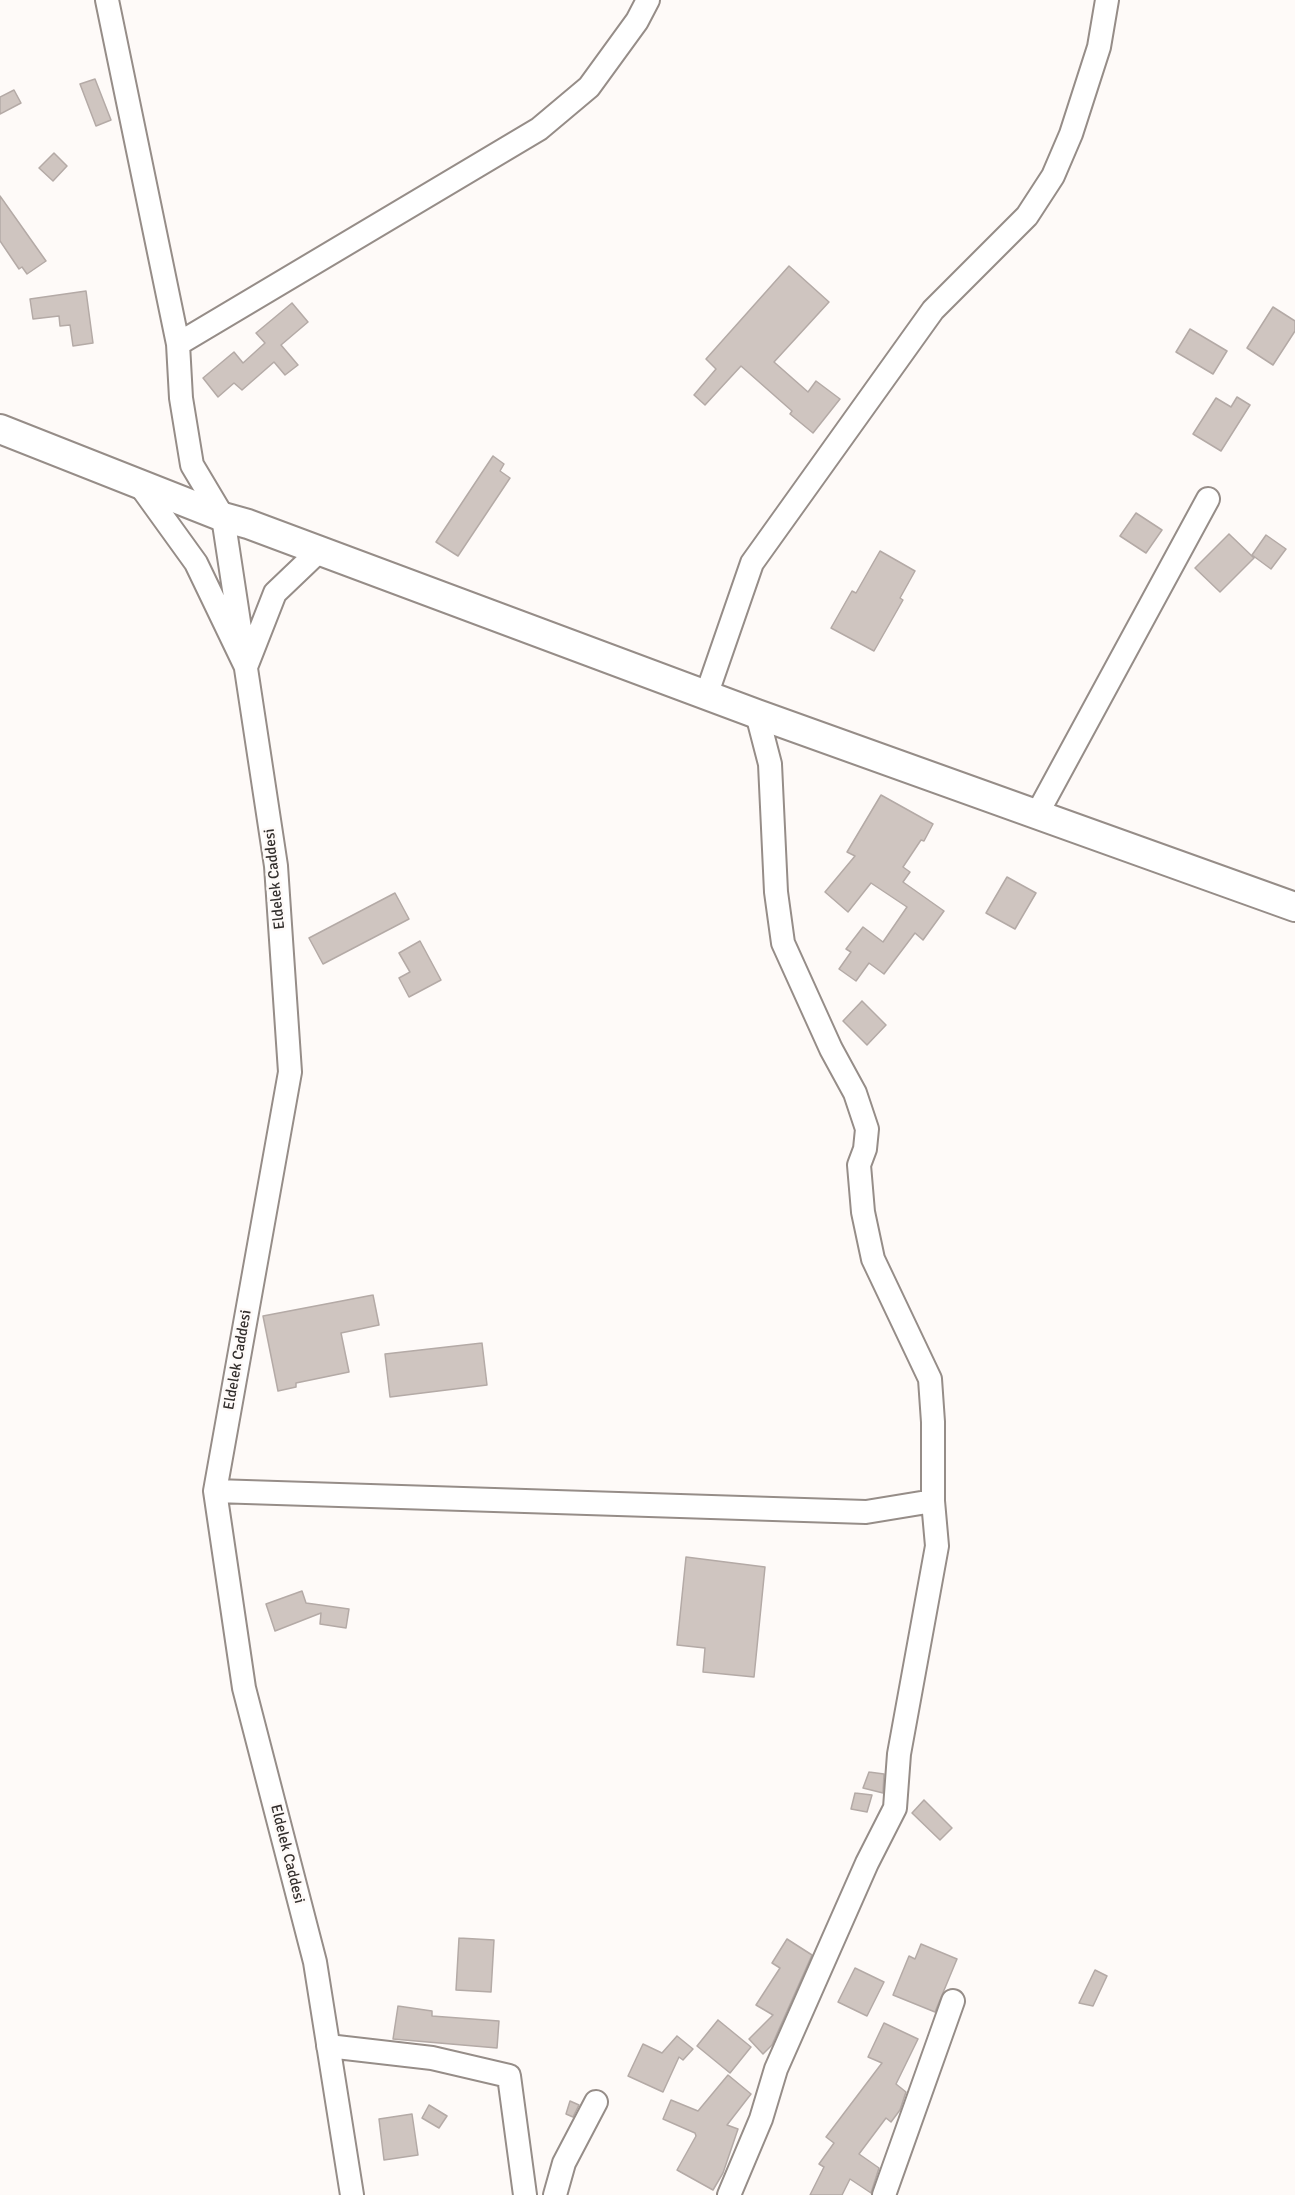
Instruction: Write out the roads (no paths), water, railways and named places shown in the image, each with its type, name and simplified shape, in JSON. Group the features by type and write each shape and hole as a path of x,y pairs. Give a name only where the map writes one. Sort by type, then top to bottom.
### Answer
{"main road":[{"path":"0,429 223,518 319,551 706,696 1295,907"}],"street":[{"path":"107,0 178,344 182,398 192,465 223,518"},
{"path":"178,344 539,129 589,87 637,21 648,0"},
{"path":"706,696 752,563 933,310 1027,216 1053,176 1071,134 1095,58 1107,0"},
{"path":"139,484 195,563 246,667"},
{"path":"1037,814 1208,499"},
{"name":"Eldelek Caddesi","path":"223,518 276,866 290,1072 214,1491 244,1688 315,1962 352,2195"},
{"path":"246,667 275,593 319,551"},
{"path":"729,2195 760,2119 776,2069 867,1863 895,1808 899,1754 937,1545 933,1501 933,1422 930,1379 873,1259 863,1212 859,1165 866,1149 867,1129 855,1093 831,1049 783,943 776,892 770,764 757,714"},
{"path":"214,1491 866,1512 933,1501"},
{"path":"884,2195 953,2001"},
{"path":"328,2046 432,2058 509,2076 525,2195"},
{"path":"555,2195 564,2163 596,2102"}]}
